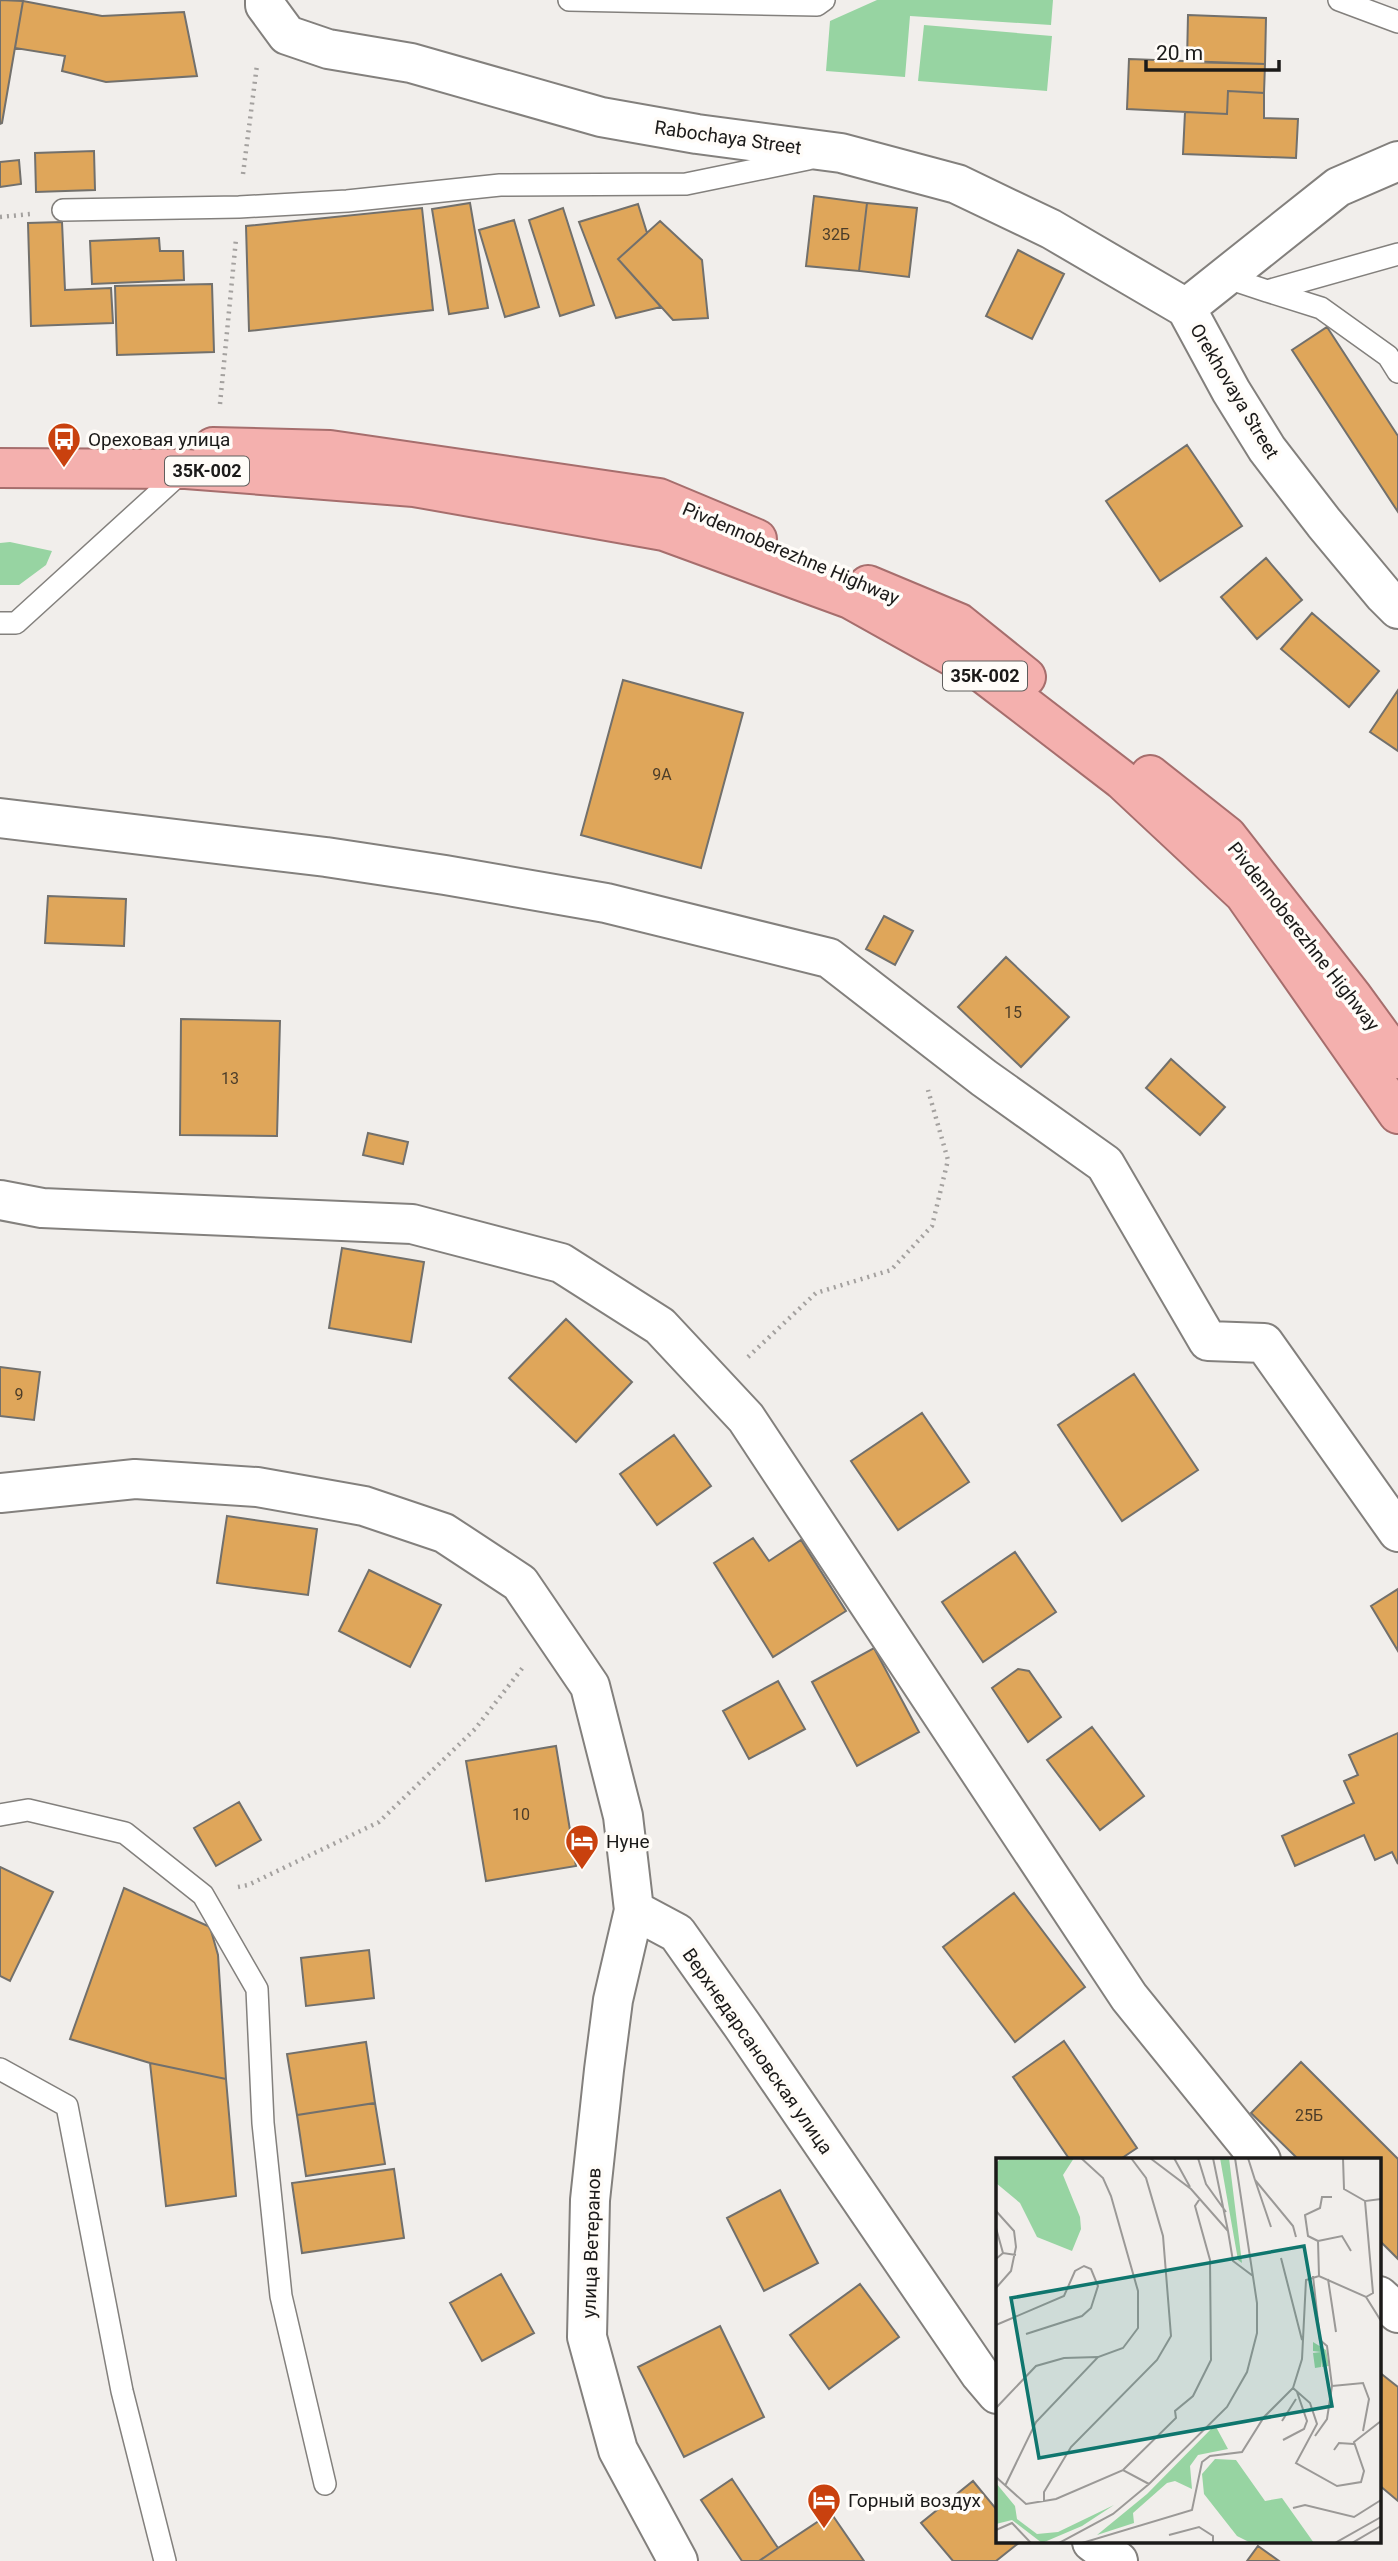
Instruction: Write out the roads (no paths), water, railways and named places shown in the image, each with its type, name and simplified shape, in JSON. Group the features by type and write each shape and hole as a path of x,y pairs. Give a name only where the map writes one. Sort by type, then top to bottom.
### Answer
{"highway":[{"name":"Pivdennoberezhne Highway","path":"0,442 330,450 659,498 959,623 1227,836 1398,1059"},
{"name":"35К-002","path":"0,468 186,469"},
{"name":"Pivdennoberezhne Highway","path":"186,469 414,487 664,531 850,599 984,674 1122,780 1244,894 1398,1114"}],"street":[{"name":"Rabochaya Street","path":"265,0 265,5 287,34 328,49 411,63 601,117 697,134 841,153 957,184 1051,229 1186,308"},
{"name":"Orekhovaya Street","path":"1398,161 1338,187 1186,308 1267,449 1324,523 1398,608"},
{"path":"0,818 445,875 606,903 828,958 985,1079 1105,1164 1208,1340 1264,1343 1398,1532"},
{"path":"0,1200 42,1208 411,1224 561,1263 660,1326 746,1419 1129,1997 1259,2158"},
{"path":"0,1493 135,1479 270,1489 364,1506 444,1533 520,1583 590,1686 622,1816 634,1910"},
{"name":"Верхнедарсановская улица","path":"634,1910 677,1933 980,2374 996,2393"},
{"name":"улица Ветеранов","path":"634,1910 613,2000 604,2070 590,2200 587,2337 618,2450 678,2561"},
{"path":"1380,2297 1398,2313"},
{"path":"1095,2544 1118,2561"}],"lane":[{"path":"569,0 817,5 824,0"},
{"path":"1339,0 1398,22"},
{"path":"63,210 239,207 347,201 500,185 686,184 841,153"},
{"path":"1267,291 1398,254"},
{"path":"1225,276 1321,308 1388,356 1398,372"},
{"path":"0,623 16,623 186,469"},
{"path":"0,1815 28,1810 125,1833 203,1895 257,1989 263,2123 281,2296 325,2484"},
{"path":"0,2069 67,2106 122,2390 165,2561"}],"place":[{"name":"Ореховая улица","path":"64,469"},
{"name":"Нуне","path":"582,1871"},
{"name":"Горный воздух","path":"824,2530"}]}
